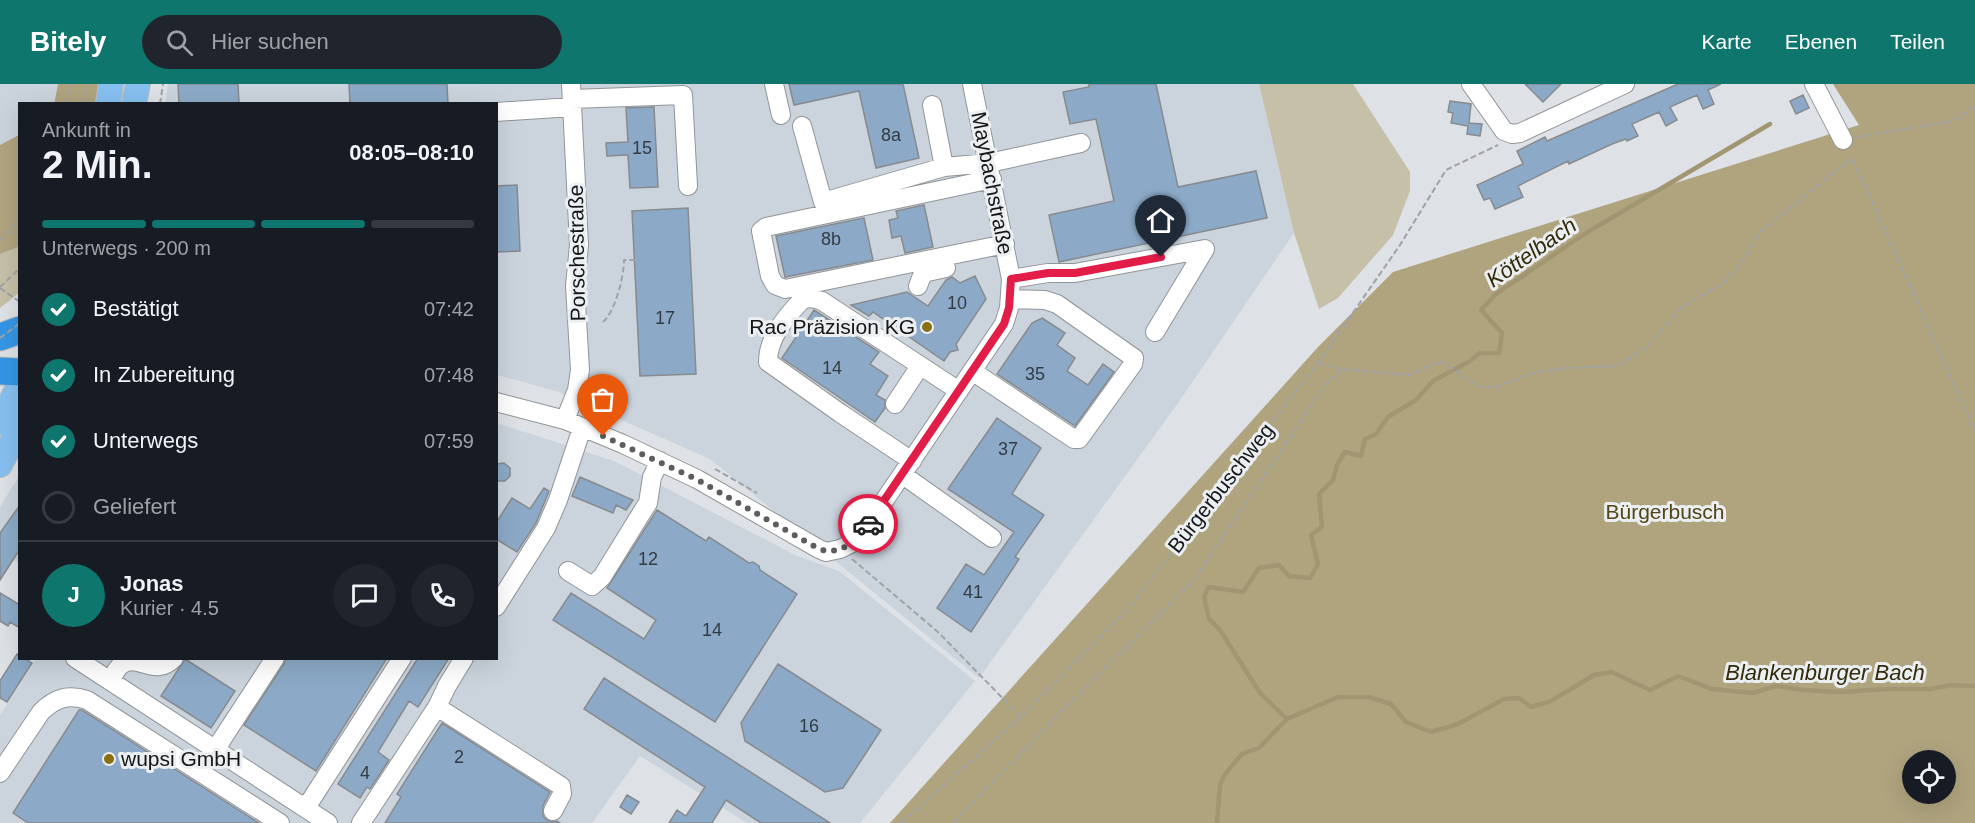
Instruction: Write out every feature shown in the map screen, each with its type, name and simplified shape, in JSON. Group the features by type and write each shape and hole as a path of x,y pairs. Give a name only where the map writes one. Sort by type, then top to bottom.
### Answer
{"highway":[{"path":"0,338 18,331"},
{"path":"0,349 18,351"}],"main road":[{"path":"108,102 111,84"},
{"path":"134,102 138,84"},
{"path":"0,423 14,379"},
{"path":"0,465 18,431"}],"street":[{"path":"774,84 781,115"},
{"name":"Maybachstraße","path":"840,549 852,543 863,532 1004,324 1010,300 1011,279 972,84"},
{"path":"1471,84 1504,131 1512,134 1520,133 1625,84"},
{"path":"1814,84 1843,140"},
{"path":"498,112 572,97 683,95 688,186"},
{"name":"Porschestraße","path":"564,420 577,390 580,370 575,286 579,245 572,97"},
{"path":"932,105 944,167"},
{"path":"802,126 823,202 944,167 990,171"},
{"path":"1006,249 785,290 775,285 770,276 761,231 766,227 990,171 1081,143"},
{"path":"918,286 923,273 1006,249"},
{"path":"1011,279 1048,273 1075,273 1205,249 1155,332"},
{"path":"958,391 822,301 815,299 806,298 795,306 775,333 768,353 768,362 777,370 908,468 992,538"},
{"path":"972,371 1074,439 1079,439 1133,364 1134,358 1057,304 1046,300 1010,300"},
{"path":"895,404 920,366"},
{"path":"498,403 564,420 660,461 696,479 811,546 826,552 840,549"},
{"path":"498,604 546,528 558,500 582,428"},
{"path":"568,571 592,586 602,577 648,503 652,477 660,461"},
{"path":"78,660 328,823"},
{"path":"110,681 120,665 129,662 162,668 172,660"},
{"path":"215,750 274,660"},
{"path":"303,807 311,800 401,660"},
{"path":"361,823 437,707 463,660"},
{"path":"0,773 41,712 58,699 68,696 77,697 87,700 280,823"},
{"path":"437,707 561,786 562,794 553,811"}],"path":[{"path":"67,102 72,84"},
{"path":"83,102 87,84"},
{"path":"159,102 163,84"},
{"path":"1843,140 1953,121 1975,107"},
{"name":"Bürgerbuschweg","path":"901,823 1021,717 1128,609 1318,363 1400,245 1446,170 1505,141 1512,134"},
{"path":"1318,363 1342,369 1410,375 1443,362 1480,387 1496,387 1533,373 1564,368 1618,366 1648,346 1682,307 1724,283 1744,259 1760,232 1852,158 1975,431"},
{"path":"0,242 18,220"},
{"path":"603,322 608,318 619,288 624,260 635,260"},
{"path":"18,270 0,288 18,301"},
{"path":"0,338 18,324"},
{"path":"953,823 1193,581 1326,384 1342,369"},
{"path":"840,549 938,632 1021,717"}],"shaded area":[{"path":"0,84 58,84 54,102 18,102 18,136 0,145"},
{"path":"168,84 1259,84 1294,233 1178,403 979,678 710,459 556,391 498,375 498,102 165,102"},
{"path":"1259,84 1353,84 1410,172 1410,191 1393,235 1338,298 1319,309 1294,233"},
{"path":"18,247 18,294 0,308 0,254"},
{"path":"498,423 614,461 795,555 839,571 975,681 860,823 747,823 640,756 592,823 0,823 0,715 35,660 498,660"},
{"path":"18,478 18,562 0,549 0,507"}],"green space":[{"path":"58,84 100,84 96,102 54,102"},
{"name":"Bürgerbusch","path":"1833,84 1975,84 1975,823 890,823 1318,347 1393,272 1859,125"},
{"path":"18,136 18,247 0,254 0,145"}],"building":[{"path":"178,84 238,84 239,102 179,102"},
{"path":"349,84 447,84 448,102 350,102"},
{"path":"789,84 903,84 919,158 876,168 859,91 794,105"},
{"path":"1089,84 1156,84 1178,187 1256,171 1267,218 1059,262 1049,215 1114,201 1096,119 1070,124 1063,92 1089,87"},
{"path":"1525,84 1561,84 1543,102"},
{"path":"1678,84 1721,84 1708,90 1714,104 1703,109 1697,95 1670,107 1677,120 1666,126 1659,112 1632,124 1638,136 1612,144 1569,164 1568,161 1518,186 1523,197 1495,209 1490,198 1484,200 1477,185 1523,164 1517,151 1545,137 1547,141"},
{"path":"1803,95 1809,108 1796,114 1790,101"},
{"path":"1450,101 1471,104 1469,123 1482,124 1480,136 1467,134 1468,126 1451,123 1453,113 1448,112"},
{"path":"654,107 658,187 630,188 628,155 607,156 606,143 628,142 626,108"},
{"path":"517,185 520,251 498,252 498,186"},
{"path":"924,205 933,247 905,253 901,236 892,238 889,220 898,218 896,211"},
{"path":"688,208 696,374 640,376 632,211"},
{"path":"864,218 873,260 785,277 776,236"},
{"path":"975,276 986,299 956,344 958,350 950,352 944,361 873,312 869,316 851,305 907,292 928,306 946,280 952,277 960,283"},
{"path":"814,310 879,352 870,364 888,376 876,395 885,400 885,408 875,422 782,358"},
{"path":"1042,318 1065,333 1057,345 1075,358 1067,371 1088,385 1103,364 1114,372 1075,426 997,374 1032,323"},
{"path":"997,418 1041,448 1012,494 1044,515 1015,557 1019,559 971,632 937,608 966,564 984,575 1014,532 948,489"},
{"path":"504,463 510,468 510,476 505,481 498,481 498,464"},
{"path":"580,477 633,500 626,510 616,505 613,513 572,496"},
{"path":"544,488 549,491 536,523 517,552 498,540 498,520 512,498 530,509"},
{"path":"18,508 18,552 0,580 0,533"},
{"path":"657,510 706,541 709,537 749,563 753,562 759,566 760,570 797,594 715,722 553,620 571,593 644,639 656,620 607,588"},
{"path":"0,593 18,604 18,627 10,622 8,626 0,621"},
{"path":"17,654 18,660 27,660 32,663 7,702 0,698 0,681"},
{"path":"184,660 235,691 211,728 161,696"},
{"path":"285,660 386,660 316,771 244,725"},
{"path":"417,660 448,660 418,707 409,701 378,752 389,760 370,789 367,787 360,798 338,784"},
{"path":"778,664 881,730 843,788 825,792 745,741 741,723"},
{"path":"604,678 830,823 761,823 726,800 712,823 669,823 677,810 686,816 705,787 584,709"},
{"name":"wupsi GmbH","path":"79,710 259,823 28,823 13,813"},
{"path":"442,723 550,792 543,806 543,816 548,821 560,823 385,823 401,797 397,794"},
{"path":"627,795 639,802 631,814 620,807"}],"waterway":[{"name":"Köttelbach","path":"1217,823 1220,784 1226,773 1242,754 1259,748 1287,719 1260,693 1220,630 1209,619 1204,597 1209,587 1243,592 1259,568 1279,565 1289,576 1310,578 1318,564 1311,535 1322,527 1319,494 1333,480 1337,465 1345,452 1361,456 1365,439 1376,434 1388,417 1416,400 1433,381 1480,353 1499,353 1502,333 1481,310 1496,294 1586,233 1770,124"},
{"name":"Blankenburger Bach","path":"1287,719 1338,697 1369,697 1391,704 1406,722 1431,732 1458,724 1504,699 1519,698 1531,707 1551,701 1594,675 1612,672 1650,690 1678,676 1712,689 1753,693 1776,686 1841,692 1930,689 1952,685 1975,686"}],"way so far":[{"path":"603,436 696,479 811,546 826,552 852,543 868,524"}],"place":[{"name":"Rac Präzision KG","path":"927,327"},
{"name":"wupsi GmbH","path":"109,759"}],"route":[{"path":"868,524 1004,324 1009,308 1011,279 1048,273 1075,273 1161,257"}]}
